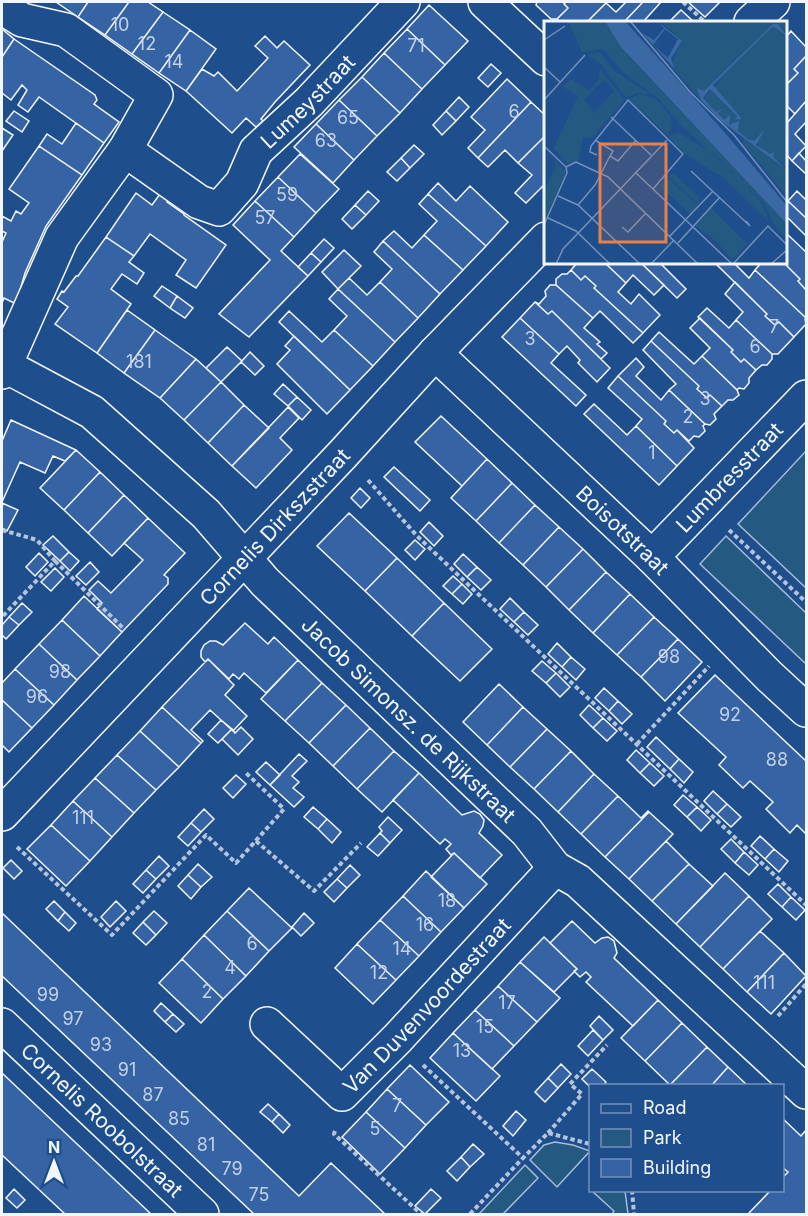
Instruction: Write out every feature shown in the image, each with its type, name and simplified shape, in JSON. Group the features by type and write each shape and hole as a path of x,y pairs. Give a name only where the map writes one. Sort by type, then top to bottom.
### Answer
{"street":[{"name":"Lumeystraat","path":"125,150 199,202 219,209 242,183 255,151 309,102 403,2"},
{"path":"485,2 544,57"},
{"path":"752,21 773,2"},
{"path":"2,7 22,20 66,30 156,95 125,150 62,237 2,367"},
{"name":"Cornelis Dirkszstraat","path":"6,827 152,656 435,353 544,241"},
{"name":"Boisotstraat","path":"435,353 652,557 807,710"},
{"name":"Jacob Simonsz. de Rijkstraat","path":"2,367 92,412 206,514 265,582 528,832 555,868 578,881 807,1092"},
{"name":"Lumbresstraat","path":"652,557 807,397"},
{"name":"Van Duvenvoordestraat","path":"267,1024 342,1094 397,1039 555,868"},
{"name":"Cornelis Roobolstraat","path":"2,1025 202,1215"}],"path":[{"path":"683,2 704,21"},
{"path":"343,454 417,536 807,905"},
{"path":"702,504 807,602"},
{"path":"2,530 37,540 55,561 152,656"},
{"path":"2,617 55,561"},
{"path":"637,744 734,639"},
{"path":"6,827 112,936 206,835 236,863 284,809 246,773"},
{"path":"256,841 314,891 361,843"},
{"path":"397,1039 523,1158"},
{"path":"470,1215 582,1094 570,1084 607,1045"},
{"path":"342,1094 334,1134 422,1215"},
{"path":"548,1133 589,1143"},
{"path":"632,1192 634,1215"}],"green space":[{"path":"806,451 806,588 738,524"},
{"path":"726,536 806,613 806,664 700,564"},
{"path":"555,1142 573,1145 589,1152 557,1187 530,1160 544,1145"},
{"path":"525,1165 538,1178 503,1214 479,1214"},
{"path":"593,1192 625,1192 628,1214 612,1214 614,1211"}],"building":[{"path":"56,2 88,2 78,17"},
{"path":"88,2 129,2 105,35 78,17"},
{"path":"129,2 148,2 163,12 132,54 105,35"},
{"path":"537,2 566,2 564,4 568,8 557,19 551,19 536,5"},
{"path":"566,2 606,3 588,21 559,21 557,19 568,8 564,4"},
{"path":"626,2 643,2 625,21 588,21 606,3 616,12"},
{"path":"643,2 661,2 644,21 625,21"},
{"path":"688,2 720,2 705,17"},
{"path":"429,5 468,41 445,65 407,29"},
{"path":"681,10 693,21 672,21 671,20"},
{"path":"163,12 190,30 159,73 132,54"},
{"path":"2,29 14,39 2,57"},
{"path":"407,29 445,65 422,89 384,53"},
{"path":"190,30 216,49 186,91 159,73"},
{"path":"791,31 806,47 806,56 794,69 798,73 788,83 787,83 787,36"},
{"path":"265,36 277,48 284,41 310,65 275,102 261,119 263,121 256,127 246,118 232,133 186,91 202,69 214,76 218,72 237,91 268,58 255,46"},
{"path":"14,39 95,95 97,100 94,104 119,122 104,143 39,97 28,112 18,105 27,90 22,85 11,100 2,93 2,57"},
{"path":"384,53 422,89 400,113 362,77"},
{"path":"806,56 806,101 795,114 787,106 787,83 798,73 794,69"},
{"path":"491,64 501,73 488,87 478,78"},
{"path":"362,77 400,113 377,136 339,100"},
{"path":"507,79 531,102 478,158 468,148 485,130 471,117"},
{"path":"459,97 469,107 456,121 446,111"},
{"path":"339,100 377,136 354,160 316,124"},
{"path":"806,101 806,122 795,134 806,146 792,161 787,155 787,123"},
{"path":"531,102 544,114 544,137 518,163 505,150 488,167 478,158"},
{"path":"14,111 29,121 22,132 6,121"},
{"path":"446,111 456,121 442,135 433,125"},
{"path":"76,123 104,143 82,175 39,146 47,134 62,144"},
{"path":"316,124 354,160 333,183 294,147"},
{"path":"2,128 13,135 2,151"},
{"path":"544,137 544,185 526,203 515,193 532,175 518,163"},
{"path":"414,145 424,154 410,168 401,158"},
{"path":"39,146 82,175 46,226 25,273 16,304 4,298 2,303 2,242 6,233 2,231 2,216 11,221 16,211 21,214 29,203 9,189"},
{"path":"799,153 806,161 806,174 792,161"},
{"path":"300,154 339,189 316,213 278,177"},
{"path":"401,158 410,168 397,181 387,172"},
{"path":"278,177 316,213 294,237 255,201"},
{"path":"438,183 456,201 470,186 508,222 486,246 428,194"},
{"path":"368,191 379,201 366,215 355,205"},
{"path":"797,191 806,200 806,218 788,201"},
{"path":"136,193 152,205 160,194 168,199 167,202 226,245 196,288 176,275 186,260 150,234 134,256 106,237"},
{"path":"428,194 486,246 463,270 424,235 437,221 419,204"},
{"path":"255,201 294,237 281,251 308,276 249,337 219,314 270,260 233,225"},
{"path":"788,201 806,218 806,236 787,217"},
{"path":"355,205 366,215 352,229 342,219"},
{"path":"394,231 412,248 424,235 463,270 440,294 383,241"},
{"path":"787,234 806,252 806,290 798,281 800,279 785,264 787,264"},
{"path":"106,237 134,256 129,262 144,273 137,284 122,274 111,289 131,304 97,353 55,324 68,307 57,299 78,276"},
{"path":"324,239 334,248 321,262 311,253"},
{"path":"383,241 440,294 418,318 380,282 392,269 374,252"},
{"path":"344,250 361,266 338,289 322,272"},
{"path":"311,253 321,262 308,276 298,267"},
{"path":"576,264 606,264 626,283 618,292 631,304 639,294 660,315 643,333 594,288 596,286 585,276 581,280 571,270"},
{"path":"606,264 642,264 664,285 654,295 633,275 626,283"},
{"path":"642,264 661,264 686,289 677,298"},
{"path":"716,264 735,264 749,278 755,270 806,318 806,324 794,337 779,322 775,325 765,316 767,314"},
{"path":"760,264 785,264 800,279 798,281 806,290 806,318 755,270"},
{"path":"571,270 581,280 585,276 596,286 594,288 643,333 633,343 600,311 593,318 556,285 556,279"},
{"path":"349,278 367,295 380,282 418,318 395,342 338,289"},
{"path":"735,282 767,314 765,316 775,325 779,322 794,337 778,354 772,354 736,320 743,312 725,294"},
{"path":"550,285 556,285 593,318 584,328 600,342 597,344 607,353 601,359 552,311 548,314 535,302 539,304 546,296 545,291"},
{"path":"162,286 177,296 170,308 154,296"},
{"path":"338,289 395,342 373,366 334,330 347,316 329,299"},
{"path":"177,296 193,308 185,318 170,308"},
{"path":"535,302 548,314 552,311 610,368 597,382 578,363 580,360 567,346 559,354 520,318"},
{"path":"707,308 729,328 736,320 772,354 772,359 767,365 762,365 756,370 744,359 741,362 731,352 733,350 698,317"},
{"path":"127,310 155,330 124,373 97,353"},
{"path":"289,311 322,342 334,330 373,366 350,390 279,322"},
{"path":"520,318 559,354 551,363 586,395 576,406 502,337"},
{"path":"700,318 733,350 731,352 741,362 744,359 756,370 744,389 737,390 702,356 710,348 690,328"},
{"path":"155,330 196,359 160,398 124,373"},
{"path":"659,332 694,364 702,356 737,390 739,395 722,406 710,395 707,398 697,389 699,386 651,341"},
{"path":"294,336 350,390 327,414 277,364 290,350 285,346"},
{"path":"651,341 699,386 697,389 707,398 710,395 722,406 714,414 716,419 710,425 705,424 669,390 676,384 643,350"},
{"path":"227,347 242,361 221,382 206,368"},
{"path":"250,352 264,366 255,375 241,362"},
{"path":"636,358 644,367 636,376 661,400 669,390 705,424 703,426 705,431 699,437 694,436 689,441 677,430 674,433 664,424 666,421 618,376"},
{"path":"196,359 221,382 184,420 160,398"},
{"path":"618,376 666,421 664,424 674,433 677,430 694,448 677,466 636,426 642,419 608,388"},
{"path":"221,382 244,405 208,443 184,420"},
{"path":"283,384 297,397 288,406 274,394"},
{"path":"297,397 311,410 302,420 288,406"},
{"path":"594,404 627,435 636,426 677,466 659,485 584,414"},
{"path":"244,405 269,428 232,466 208,443"},
{"path":"288,407 299,418 280,438 292,450 256,488 232,466"},
{"path":"441,416 487,459 462,486 415,442"},
{"path":"11,420 76,450 65,461 53,456 45,473 20,462 2,502 2,441"},
{"path":"76,450 100,472 64,510 40,488"},
{"path":"487,459 512,483 476,521 451,498"},
{"path":"394,467 430,500 420,511 384,477"},
{"path":"100,472 124,495 88,533 64,510"},
{"path":"512,483 535,505 499,543 476,521"},
{"path":"360,488 370,498 361,508 351,498"},
{"path":"124,495 148,518 112,556 88,533"},
{"path":"2,503 18,510 7,531 2,528"},
{"path":"535,505 559,527 523,565 499,543"},
{"path":"349,513 397,558 365,591 317,546"},
{"path":"148,518 185,553 164,575 168,578 168,584 122,632 97,609 102,603 89,590 98,581 111,593 143,560 124,543"},
{"path":"429,522 443,536 434,546 420,532"},
{"path":"559,527 583,549 546,587 523,565"},
{"path":"53,536 69,552 60,561 43,545"},
{"path":"415,540 425,549 415,560 405,550"},
{"path":"583,549 606,572 569,610 546,587"},
{"path":"69,552 79,561 70,571 60,561"},
{"path":"39,553 48,562 35,576 26,567"},
{"path":"463,554 477,567 467,577 454,564"},
{"path":"397,558 444,603 412,636 365,591"},
{"path":"90,562 99,572 86,585 76,576"},
{"path":"477,567 491,580 481,590 467,577"},
{"path":"55,568 64,577 51,591 41,582"},
{"path":"606,572 630,594 593,633 569,610"},
{"path":"453,576 462,584 452,594 443,586"},
{"path":"462,584 472,594 463,604 452,594"},
{"path":"630,594 654,617 617,655 593,633"},
{"path":"84,596 122,632 100,656 62,620"},
{"path":"510,598 524,612 514,622 500,609"},
{"path":"22,603 32,612 19,625 9,617"},
{"path":"444,603 492,649 460,681 412,636"},
{"path":"524,612 538,625 528,635 514,622"},
{"path":"9,617 19,625 6,639 2,635 2,625"},
{"path":"654,617 678,639 641,677 617,655"},
{"path":"62,620 100,656 77,680 39,644"},
{"path":"245,623 268,644 274,637 298,660 266,693 244,673 239,679 233,674 229,679 208,659 205,662 201,657 204,645 210,641 216,641 223,645"},
{"path":"678,639 702,662 665,701 641,677"},
{"path":"557,643 571,657 562,667 548,654"},
{"path":"39,644 77,680 54,705 15,669"},
{"path":"571,657 585,669 576,680 562,667"},
{"path":"208,659 234,685 225,695 247,716 233,731 210,710 191,730 203,741 201,743 162,707"},
{"path":"298,660 322,683 285,721 261,699"},
{"path":"542,661 556,673 546,683 532,671"},
{"path":"15,669 54,705 32,728 2,700 2,683"},
{"path":"556,673 570,687 560,697 546,683"},
{"path":"715,675 806,761 806,834 797,825 790,833 766,809 773,802 750,781 743,788 719,765 726,757 678,713"},
{"path":"322,683 346,705 309,743 285,721"},
{"path":"499,684 523,707 487,745 463,722"},
{"path":"604,688 618,701 609,711 595,698"},
{"path":"2,700 32,728 9,752 2,745"},
{"path":"618,701 632,714 622,724 609,711"},
{"path":"346,705 370,728 333,766 309,743"},
{"path":"589,705 603,718 593,728 580,715"},
{"path":"162,707 201,743 179,767 140,731"},
{"path":"523,707 547,729 510,767 487,745"},
{"path":"603,718 617,731 607,741 593,728"},
{"path":"221,720 232,729 218,743 208,734"},
{"path":"241,727 253,739 238,755 222,739 232,729 235,733"},
{"path":"370,728 394,751 357,789 333,766"},
{"path":"547,729 571,751 534,789 510,767"},
{"path":"140,731 179,767 156,790 117,755"},
{"path":"656,737 679,759 670,769 647,747"},
{"path":"636,750 650,763 640,773 627,760"},
{"path":"394,751 419,773 382,812 357,789"},
{"path":"571,751 594,774 558,812 534,789"},
{"path":"299,754 307,761 292,776 299,782 293,788 304,797 294,807 270,785"},
{"path":"117,755 156,790 134,813 95,778"},
{"path":"679,759 693,772 684,783 670,769"},
{"path":"266,762 280,775 270,785 256,772"},
{"path":"650,763 664,776 654,786 640,773"},
{"path":"419,773 462,815 474,811 484,820 479,833 502,855 480,878 454,853 451,855 446,849 451,844 445,839 440,844 393,800"},
{"path":"594,774 618,796 581,834 558,812"},
{"path":"236,775 246,784 233,798 223,788"},
{"path":"95,778 134,813 112,837 73,801"},
{"path":"713,791 727,804 717,814 704,801"},
{"path":"683,795 697,807 687,817 674,805"},
{"path":"618,796 641,818 649,812 605,857 581,834"},
{"path":"73,801 112,837 90,861 51,825"},
{"path":"727,804 741,817 731,827 717,814"},
{"path":"313,807 327,819 318,829 304,817"},
{"path":"697,807 711,820 701,831 687,817"},
{"path":"204,809 214,819 201,832 191,823"},
{"path":"649,812 673,834 629,879 605,857"},
{"path":"388,817 402,830 390,843 380,833 382,831 379,827"},
{"path":"327,819 341,832 332,843 318,829"},
{"path":"191,823 201,832 188,846 178,837"},
{"path":"51,825 90,861 66,886 27,849"},
{"path":"380,833 390,843 378,856 367,847"},
{"path":"760,836 774,849 765,859 751,846"},
{"path":"731,839 744,852 735,863 721,849"},
{"path":"666,841 689,864 652,901 629,879"},
{"path":"774,849 788,861 779,872 765,859"},
{"path":"744,852 758,865 749,875 735,863"},
{"path":"454,853 487,884 464,908 431,877"},
{"path":"159,856 169,866 156,879 146,870"},
{"path":"11,860 22,871 14,879 3,868"},
{"path":"198,864 212,877 201,887 188,875"},
{"path":"689,864 713,886 676,924 652,901"},
{"path":"350,865 360,875 347,888 337,879"},
{"path":"146,870 156,879 143,893 133,884"},
{"path":"426,871 464,908 441,932 403,896"},
{"path":"725,873 749,896 700,947 676,924"},
{"path":"188,875 201,887 191,899 178,886"},
{"path":"337,879 347,888 334,902 324,892"},
{"path":"778,884 791,897 782,907 768,894"},
{"path":"249,888 292,928 269,951 227,911"},
{"path":"403,896 441,932 419,956 380,920"},
{"path":"749,896 772,919 723,969 700,947"},
{"path":"791,897 805,910 796,920 782,907"},
{"path":"54,901 65,912 58,921 46,909"},
{"path":"116,901 126,911 110,927 101,917"},
{"path":"154,911 167,923 156,935 143,922"},
{"path":"227,911 269,951 246,976 204,935"},
{"path":"65,912 76,923 69,931 58,921"},
{"path":"2,913 299,1196 331,1163 385,1214 254,1214 2,976"},
{"path":"304,913 314,923 301,936 292,927"},
{"path":"380,920 419,956 396,980 357,944"},
{"path":"572,921 595,943 608,937 614,941 617,953 614,958 658,1000 633,1026 586,982 591,977 586,972 580,977 574,971 577,969 550,943"},
{"path":"143,922 156,935 146,945 133,933"},
{"path":"760,931 784,953 747,992 723,969"},
{"path":"204,935 246,976 223,999 182,959"},
{"path":"544,937 577,969 554,992 520,962"},
{"path":"357,944 396,980 373,1004 335,968"},
{"path":"784,953 806,976 771,1014 747,992"},
{"path":"182,959 223,999 201,1023 159,983"},
{"path":"520,962 560,998 537,1022 498,986"},
{"path":"498,986 537,1022 514,1046 475,1010"},
{"path":"658,1000 682,1023 645,1061 621,1038"},
{"path":"161,1003 173,1014 165,1022 154,1011"},
{"path":"475,1010 514,1046 492,1069 453,1033"},
{"path":"173,1014 184,1024 176,1032 165,1022"},
{"path":"599,1016 613,1030 603,1040 590,1026"},
{"path":"682,1023 707,1047 671,1084 645,1061"},
{"path":"593,1030 603,1040 588,1056 578,1046"},
{"path":"453,1033 500,1076 476,1101 430,1058"},
{"path":"707,1047 728,1067 713,1084 671,1084"},
{"path":"561,1064 571,1074 558,1088 548,1078"},
{"path":"410,1065 449,1102 426,1125 387,1089"},
{"path":"728,1067 746,1084 713,1084"},
{"path":"592,1069 606,1082 604,1084 589,1084 589,1086 582,1079"},
{"path":"2,1073 151,1214 65,1214 2,1155"},
{"path":"548,1078 558,1088 545,1102 535,1092"},
{"path":"387,1089 426,1125 405,1148 366,1112"},
{"path":"268,1104 279,1114 272,1122 260,1112"},
{"path":"516,1111 526,1120 513,1136 503,1126"},
{"path":"366,1112 405,1148 380,1174 342,1137"},
{"path":"279,1114 290,1125 283,1133 272,1122"},
{"path":"784,1120 801,1136 806,1130 806,1214 748,1214 769,1192 784,1192 784,1176 788,1172 784,1169"},
{"path":"473,1144 484,1154 470,1167 461,1157"},
{"path":"461,1157 470,1167 457,1181 447,1171"},
{"path":"14,1189 25,1200 17,1208 6,1198"},
{"path":"431,1189 441,1198 425,1214 415,1206"}]}
